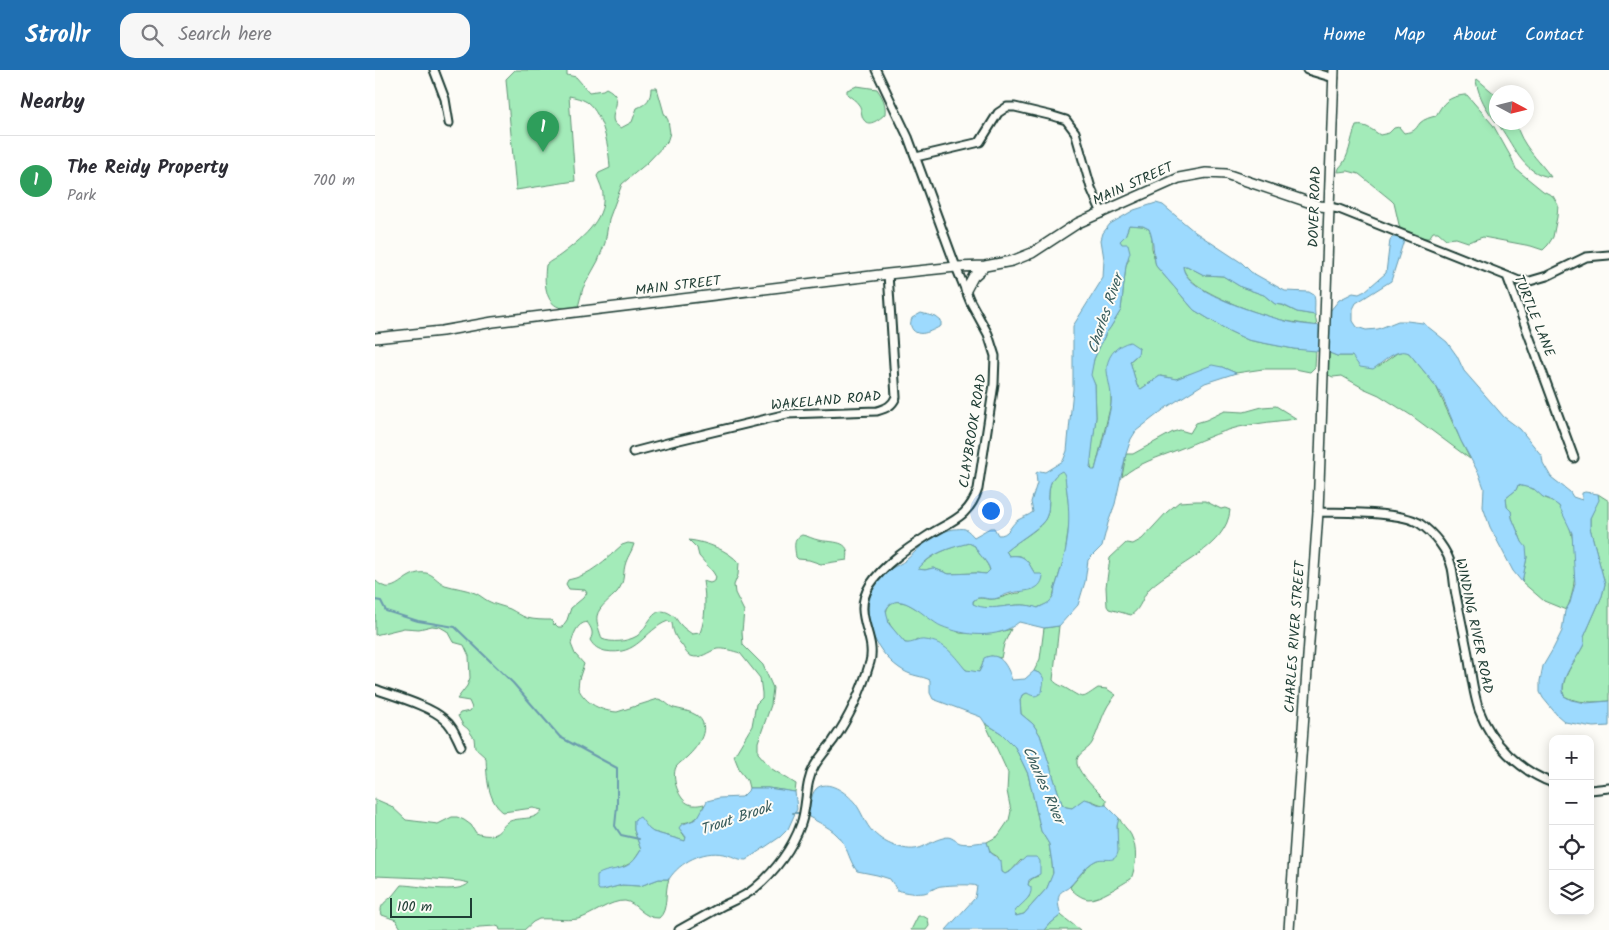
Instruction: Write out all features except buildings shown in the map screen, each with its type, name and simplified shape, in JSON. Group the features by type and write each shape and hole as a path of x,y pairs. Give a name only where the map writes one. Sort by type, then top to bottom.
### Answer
{"street":[{"path":"434,70 445,99 449,123"},
{"name":"CLAYBROOK ROAD","path":"679,930 755,888 774,869 787,851 797,834 804,813 809,779 815,765 848,717 871,659 870,644 862,610 865,595 871,584 896,559 927,536 959,518 971,506 975,498 994,384 995,356 988,334 970,301 956,267 916,157 898,114 876,70"},
{"path":"1307,70 1334,74"},
{"name":"DOVER ROAD","path":"1323,346 1334,74"},
{"path":"916,157 980,142 998,113 1007,108 1015,107 1060,117 1069,122 1075,132 1091,188 1102,213"},
{"name":"MAIN STREET","path":"375,338 888,274 985,266 1022,258 1078,223 1179,178 1206,173 1227,174 1320,206 1329,207"},
{"name":"TURTLE LANE","path":"1329,207 1339,209 1507,276 1574,458"},
{"path":"1507,276 1519,281 1530,281 1547,276 1586,257 1609,255"},
{"path":"966,290 973,277 985,266"},
{"name":"WAKELAND ROAD","path":"633,452 675,440 787,414 877,411 887,408 893,403 895,396 888,274"},
{"name":"CHARLES RIVER STREET","path":"1289,930 1318,512 1323,346"},
{"name":"WINDING RIVER ROAD","path":"1318,512 1366,513 1404,517 1419,523 1438,540 1452,567 1455,592 1479,710 1497,743 1527,770 1549,781"},
{"path":"376,692 427,709 443,718 453,728 461,746"},
{"path":"1594,790 1609,788"}],"green space":[{"path":"515,70 567,70 567,75 576,77 589,92 606,88 615,96 616,105 613,118 615,123 621,128 632,122 637,108 646,103 649,98 651,88 657,88 664,113 668,120 670,133 667,142 647,163 622,184 609,219 605,243 598,261 583,288 578,307 569,309 552,303 545,285 546,265 576,243 590,229 600,213 603,204 603,193 597,176 599,173 610,168 604,133 598,115 593,108 585,101 569,96 575,181 516,190 506,79"},
{"path":"1477,79 1489,89 1489,112 1481,98"},
{"path":"857,86 877,89 885,107 885,114 881,118 872,123 866,122 863,119 859,105 847,94 847,90"},
{"path":"1467,95 1489,120 1489,130 1496,130 1516,169 1543,191 1553,196 1558,205 1557,217 1553,237 1543,250 1483,237 1468,242 1456,238 1446,239 1438,232 1433,232 1429,238 1422,238 1400,229 1394,203 1359,174 1348,171 1338,172 1348,154 1356,126 1372,129 1380,135 1389,133 1394,128 1399,127 1404,133 1410,132 1423,120 1436,116 1441,107 1454,97"},
{"path":"1518,130 1526,145 1551,177 1541,175 1525,164 1503,131"},
{"path":"1129,225 1143,226 1149,229 1152,236 1152,248 1156,266 1194,310 1248,340 1294,349 1316,350 1315,367 1310,372 1295,369 1263,369 1236,373 1222,367 1189,374 1176,379 1160,376 1141,389 1137,386 1130,361 1135,357 1139,348 1111,387 1111,404 1095,470 1092,471 1090,463 1096,417 1095,385 1090,375 1094,359 1106,333 1121,310 1126,265 1129,259 1120,241 1125,236"},
{"path":"1183,266 1187,266 1204,275 1223,276 1241,287 1264,295 1275,304 1297,312 1315,315 1317,326 1275,318 1227,301 1196,284 1187,275"},
{"path":"1404,351 1409,353 1436,386 1470,459 1412,416 1379,395 1342,376 1333,377 1326,374 1327,352 1337,356 1353,356 1357,361 1379,366 1397,353"},
{"path":"1276,406 1297,419 1253,424 1223,432 1148,461 1122,477 1126,454 1133,454 1173,432 1180,430 1190,433 1196,423 1225,411 1244,412 1262,407"},
{"path":"1062,470 1065,474 1070,517 1065,555 1053,597 1049,603 1037,608 1021,605 988,608 973,605 973,601 978,598 996,599 1020,593 1035,574 1023,557 1009,556 1006,551 1044,521 1047,515 1051,481"},
{"path":"1518,485 1535,490 1558,505 1570,527 1575,556 1575,572 1566,610 1544,601 1522,582 1527,557 1511,511 1507,507 1506,498 1516,490"},
{"path":"1598,494 1609,501 1609,701 1586,702 1564,696 1563,689 1569,669 1584,644 1584,637 1602,596 1605,584 1590,528 1590,518 1598,500"},
{"path":"1205,501 1221,509 1230,510 1227,523 1220,535 1210,545 1151,587 1135,612 1131,615 1109,609 1107,606 1106,587 1110,558 1126,543 1133,544 1142,539 1179,502"},
{"path":"802,535 844,545 848,553 847,560 821,564 798,559 796,557 795,544"},
{"path":"689,540 716,547 729,554 739,563 738,575 734,585 735,593 744,611 743,645 763,665 773,688 771,705 758,742 758,753 772,769 796,784 795,792 768,788 749,788 747,780 740,771 734,756 752,726 756,704 762,698 760,678 740,653 717,649 701,656 691,656 676,637 672,623 668,621 653,630 633,647 616,652 605,651 593,644 590,640 592,631 587,622 583,623 574,633 571,644 575,654 584,664 578,688 585,698 595,706 617,712 658,699 674,708 696,715 703,725 704,730 699,742 691,753 676,767 675,772 677,788 685,802 691,805 704,804 702,812 697,817 683,823 681,831 686,838 685,841 653,832 634,820 634,830 641,850 633,862 623,867 603,890 622,885 640,886 659,879 669,879 662,915 659,918 653,918 629,902 619,901 578,919 539,919 524,930 500,930 496,926 479,927 472,930 402,930 396,920 382,915 382,906 401,885 447,889 464,887 469,883 424,878 375,876 375,799 391,806 406,820 438,824 452,817 457,817 471,825 476,833 482,835 497,833 508,822 535,816 542,810 533,808 503,812 498,807 489,788 486,758 475,748 474,738 458,716 460,713 470,711 472,708 469,701 457,699 467,686 470,678 469,656 464,645 453,642 447,631 440,627 432,626 419,629 404,628 375,635 375,580 382,586 388,587 394,586 411,575 426,573 445,585 468,590 530,619 551,620 554,625 562,627 567,620 571,608 587,593 585,590 569,589 566,584 568,580 591,571 622,545 628,543 634,544 626,562 622,584 598,612 598,625 602,639 610,641 629,640 641,633 651,618 660,611 673,616 692,634 700,633 705,607 703,581 710,583 715,581 716,577 699,556 697,548"},
{"path":"969,543 975,546 987,564 990,571 986,574 949,574 933,568 917,569 941,552"},
{"path":"894,601 906,603 960,633 982,634 1011,629 1004,644 1001,658 991,656 984,659 979,672 972,672 917,640 911,644 905,643 889,623 887,617 886,611"},
{"path":"1059,626 1053,680 1083,697 1098,688 1107,689 1116,695 1105,712 1092,743 1077,760 1081,773 1106,800 1106,805 1088,800 1072,808 1062,804 1040,735 1033,724 1021,714 1020,700 1022,695 1027,693 1041,674 1034,671 1040,659 1044,628"},
{"path":"985,723 1001,733 1015,747 1028,774 1041,831 1049,844 1053,874 1047,888 1024,914 1016,916 1014,913 1017,908 1029,897 1029,882 1038,876 1021,860 1011,871 1005,874 1002,872 998,857 990,852 987,842 998,836 1009,820 1011,811 1007,791 1008,773"},
{"path":"1119,818 1131,835 1135,846 1135,863 1131,879 1093,899 1083,898 1070,887 1087,867 1099,859 1117,833"},
{"path":"1061,915 1080,930 1045,930"},
{"path":"918,916 928,919 929,926 926,930 911,930"}],"water":[{"name":"Charles River","path":"1156,203 1163,205 1195,232 1242,263 1251,272 1285,291 1309,292 1314,295 1315,315 1297,312 1283,305 1275,304 1264,295 1241,287 1223,276 1204,275 1187,266 1183,266 1186,276 1209,293 1260,314 1304,324 1323,326 1330,311 1339,300 1353,293 1359,294 1365,291 1386,273 1392,237 1404,240 1391,281 1356,303 1353,309 1353,321 1357,327 1366,330 1378,329 1398,321 1423,323 1447,342 1457,356 1464,371 1504,417 1520,429 1542,456 1543,463 1551,477 1570,492 1573,497 1582,500 1582,493 1598,494 1599,500 1590,518 1590,528 1605,584 1602,596 1584,637 1584,644 1569,669 1563,689 1564,696 1571,700 1586,703 1609,701 1609,726 1593,727 1565,722 1557,715 1540,692 1543,666 1562,631 1565,611 1570,603 1575,584 1572,533 1559,506 1543,497 1534,489 1518,485 1516,490 1506,498 1507,507 1511,511 1522,542 1526,547 1527,557 1522,582 1513,571 1490,527 1483,507 1484,488 1479,474 1461,441 1442,396 1409,353 1399,352 1390,356 1373,369 1360,367 1352,356 1337,356 1327,352 1294,349 1248,340 1194,310 1156,266 1149,229 1143,226 1129,225 1125,236 1120,241 1122,244 1128,244 1130,252 1126,265 1121,310 1106,333 1094,359 1091,375 1095,385 1096,417 1090,468 1095,470 1108,421 1111,400 1107,366 1112,353 1118,347 1130,342 1139,348 1138,354 1130,361 1137,386 1141,389 1160,376 1176,379 1212,365 1236,373 1205,383 1167,407 1136,431 1126,454 1115,504 1102,546 1088,560 1085,582 1078,605 1059,626 1044,628 1019,622 1001,632 971,634 941,626 905,603 891,604 886,610 889,624 905,643 922,640 939,644 949,650 966,670 979,672 984,658 995,656 1006,665 1012,680 1025,679 1034,671 1041,674 1044,679 1042,692 1035,696 1027,693 1022,695 1020,700 1021,714 1033,724 1040,735 1062,804 1072,808 1084,799 1106,805 1119,818 1117,826 1117,856 1112,859 1098,860 1091,863 1069,887 1060,893 1058,903 1061,915 1045,930 946,930 975,898 977,886 940,886 921,893 907,893 897,890 890,879 857,871 842,840 829,829 809,817 807,808 816,789 826,785 831,786 842,791 851,799 870,829 876,835 895,846 913,849 923,847 946,837 963,844 987,842 990,852 1001,861 1002,872 1005,874 1026,857 1037,857 1040,861 1040,874 1029,880 1028,885 1031,887 1030,895 1014,913 1016,916 1024,914 1047,888 1053,873 1049,844 1041,831 1028,774 1015,747 1001,733 985,723 981,717 933,699 930,693 930,680 904,671 886,656 873,636 868,613 869,601 875,584 881,576 906,560 927,541 938,534 954,529 965,529 974,537 990,528 994,528 998,535 1002,535 1015,522 1033,512 1031,502 1037,483 1036,473 1040,471 1045,472 1063,461 1067,451 1073,389 1073,326 1103,278 1104,259 1101,240 1103,233 1110,224 1134,210","holes":["1062,471 1065,477 1068,499 1069,524 1066,547 1052,599 1038,608 1021,605 989,608 973,604 973,601 977,598 995,599 1031,590 1042,581 1043,576 1035,574 1023,557 1009,556 1006,551 1044,521 1047,515 1051,481","969,543 975,546 989,567 990,570 986,574 949,574 933,568 918,569 935,555"]},
{"path":"921,313 936,317 941,321 941,326 923,333 916,332 911,327 911,321 912,318"},
{"path":"749,788 768,788 795,792 797,809 788,829 780,837 746,860 723,854 708,854 693,859 679,867 669,879 659,879 640,886 622,885 599,890 597,875 627,866 641,850 634,830 634,820 640,817 653,832 685,841 686,837 679,828 681,825 698,817 707,801 719,798 742,797"}],"waterway":[{"name":"Trout Brook","path":"375,600 381,601 386,611 418,621 455,627 513,683 560,737 617,768 615,826 621,835 639,839"},
{"name":"Trout Brook","path":"793,813 803,813"}],"place":[{"name":"The Reidy Property","path":"543,152"}]}
